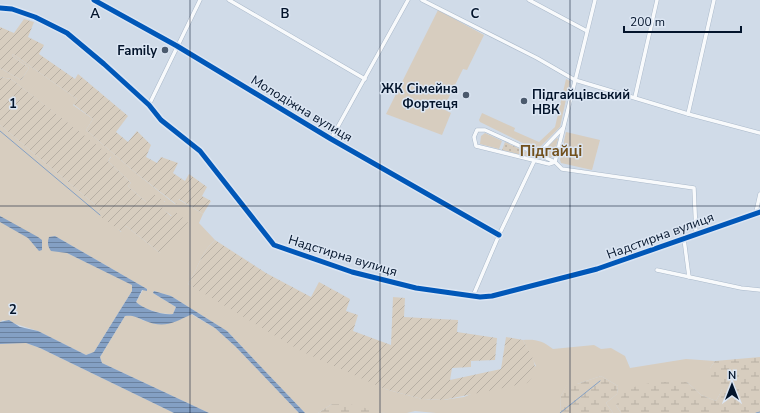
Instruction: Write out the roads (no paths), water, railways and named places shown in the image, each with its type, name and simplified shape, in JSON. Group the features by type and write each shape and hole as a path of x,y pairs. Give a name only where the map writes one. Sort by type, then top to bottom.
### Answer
{"street":[{"name":"Молодіжна вулиця","path":"94,0 177,46 331,140 499,235"},
{"path":"150,105 200,0"},
{"path":"229,0 365,79"},
{"path":"331,140 408,0"},
{"path":"422,0 538,58 575,80 688,114 760,133"},
{"path":"529,0 587,31"},
{"path":"555,162 595,0"},
{"path":"635,97 657,0"},
{"path":"688,114 714,0"},
{"name":"Надстирна вулиця","path":"0,8 12,9 35,17 67,33 150,105 161,120 200,151 274,244 352,272 416,288 473,296 492,296 597,269 758,212"},
{"path":"473,296 499,235 537,155 563,128"},
{"path":"555,162 549,164 476,146 474,137 477,130 485,130 555,162 562,169 694,188 696,233"},
{"path":"758,212 760,194"},
{"path":"684,239 689,276"},
{"path":"657,270 741,288 760,290"}],"water":[{"path":"0,216 42,240 42,250 39,251 28,238 0,222"},
{"path":"55,236 147,289 147,291 142,290 136,302 139,305 159,313 173,314 176,307 153,293 154,291 171,296 227,331 305,413 299,413 236,347 215,328 192,314 168,324 150,323 136,317 125,316 100,357 102,363 209,413 174,413 40,348 26,343 0,344 0,322 9,320 20,327 38,331 86,355 94,352 132,291 132,285 67,253 51,251 48,245 48,239 49,237"}],"waterway":[{"path":"0,131 100,215"},
{"path":"560,413 600,381"},
{"path":"756,413 760,412"}],"place":[{"name":"Family","path":"165,50"},
{"name":"ЖК Сімейна Фортеця","path":"466,95"},
{"name":"Підгайцівський НВК","path":"524,101"}],"district":[{"name":"Підгайці","path":"551,151"}]}
